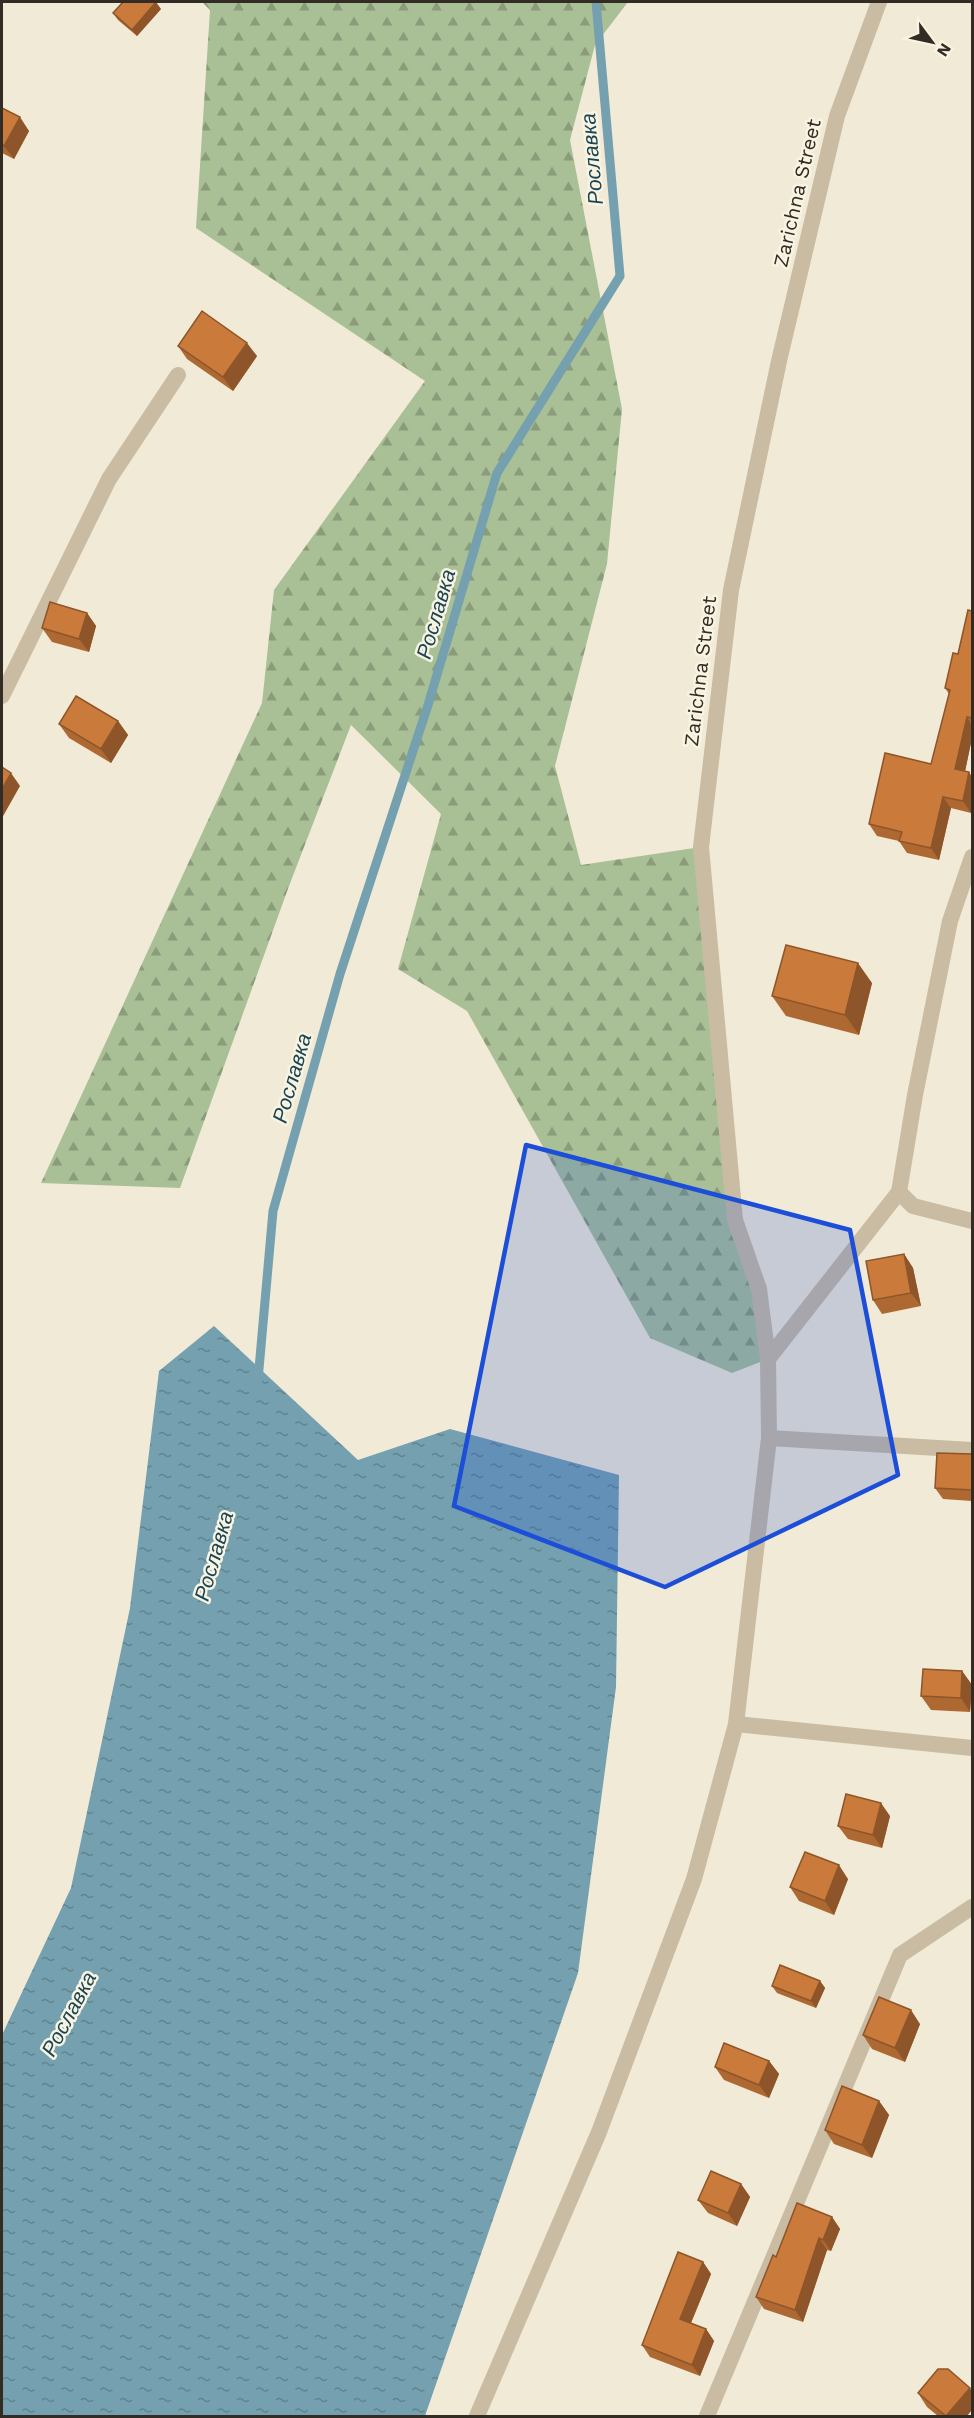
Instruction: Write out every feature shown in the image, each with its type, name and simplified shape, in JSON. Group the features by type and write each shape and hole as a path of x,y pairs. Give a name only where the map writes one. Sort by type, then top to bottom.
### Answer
{"street":[{"name":"Zarichna Street","path":"477,2416 599,2132 690,1890 736,1724 769,1438 768,1359 759,1289 735,1220 701,847 731,590 740,544 779,361 837,116 879,2"},
{"path":"2,696 109,479 178,375"},
{"path":"768,1359 899,1192 915,1095 950,921 972,857"},
{"path":"899,1192 913,1206 972,1221"},
{"path":"769,1438 972,1450"},
{"path":"736,1724 972,1748"},
{"path":"707,2416 900,1955 972,1907"}],"highlighted area":[{"path":"526,1145 850,1230 898,1475 665,1587 454,1506"}],"green space":[{"path":"202,2 628,2 595,45 570,140 622,409 607,564 555,766 581,865 701,847 735,1219 768,1359 732,1373 650,1338 467,1011 398,969 441,814 351,725 289,886 180,1188 41,1183 262,703 274,590 425,381 196,228 210,10"}],"water":[{"path":"214,1326 358,1460 450,1429 619,1475 616,1687 578,1973 425,2416 2,2416 2,2035 71,1888 130,1608 159,1371"}],"building":[{"path":"123,2 156,2 132,30 113,13"},
{"path":"2,108 20,117 4,146 2,144"},
{"path":"202,311 247,343 223,377 178,346"},
{"path":"50,602 87,613 79,639 42,628"},
{"path":"968,610 972,611 972,718 967,717 955,769 969,772 963,801 943,797 931,848 899,841 902,832 869,824 885,753 931,764 950,690 945,688 953,653 958,654"},
{"path":"76,696 118,721 101,749 59,724"},
{"path":"2,767 11,773 2,789"},
{"path":"786,945 858,963 845,1015 772,996"},
{"path":"904,1254 911,1293 873,1300 866,1261"},
{"path":"937,1453 972,1454 972,1490 935,1488"},
{"path":"923,1669 962,1671 961,1698 921,1696"},
{"path":"846,1794 881,1803 873,1835 838,1826"},
{"path":"805,1852 839,1865 825,1901 790,1887"},
{"path":"780,1965 820,1981 811,2001 772,1986"},
{"path":"879,1997 911,2010 895,2048 863,2035"},
{"path":"724,2043 769,2061 759,2085 715,2067"},
{"path":"842,2086 879,2101 862,2145 825,2130"},
{"path":"711,2171 741,2184 728,2213 698,2200"},
{"path":"797,2203 832,2217 823,2240 819,2238 795,2310 756,2297 773,2255 776,2257"},
{"path":"678,2252 703,2262 680,2319 706,2329 692,2365 642,2345"},
{"path":"938,2369 948,2369 970,2388 946,2416 918,2393"}],"waterway":[{"name":"Рославка","path":"258,1380 273,1211 340,974 428,705 497,473 620,276 596,2"}]}
